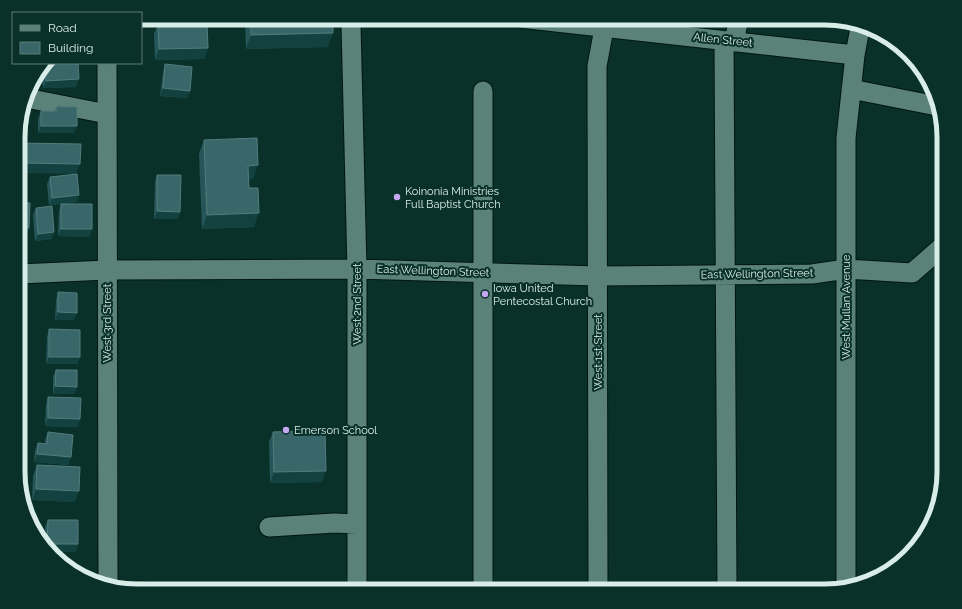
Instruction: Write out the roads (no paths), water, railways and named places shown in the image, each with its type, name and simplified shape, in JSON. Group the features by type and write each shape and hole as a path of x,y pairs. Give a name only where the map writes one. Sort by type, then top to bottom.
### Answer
{"street":[{"name":"West 2nd Street","path":"351,25 357,269 357,584"},
{"name":"West 1st Street","path":"598,584 597,66 605,25"},
{"name":"Allen Street","path":"619,25 729,41 855,55"},
{"path":"727,584 726,275 729,41 735,25"},
{"name":"West Mullan Avenue","path":"846,582 846,138 855,55 860,31"},
{"name":"West 3rd Street","path":"107,64 108,580"},
{"path":"851,89 932,105"},
{"path":"483,91 483,584"},
{"path":"32,99 107,114"},
{"name":"East Wellington Street","path":"25,274 107,270 357,269 598,276 812,274 846,269 912,273 937,251"},
{"path":"269,527 334,523 357,524"}],"place":[{"name":"Koinonia Ministries Full Baptist Church","path":"397,197"},
{"name":"Iowa United Pentecostal Church","path":"485,294"},
{"name":"Emerson School","path":"286,430"}]}
